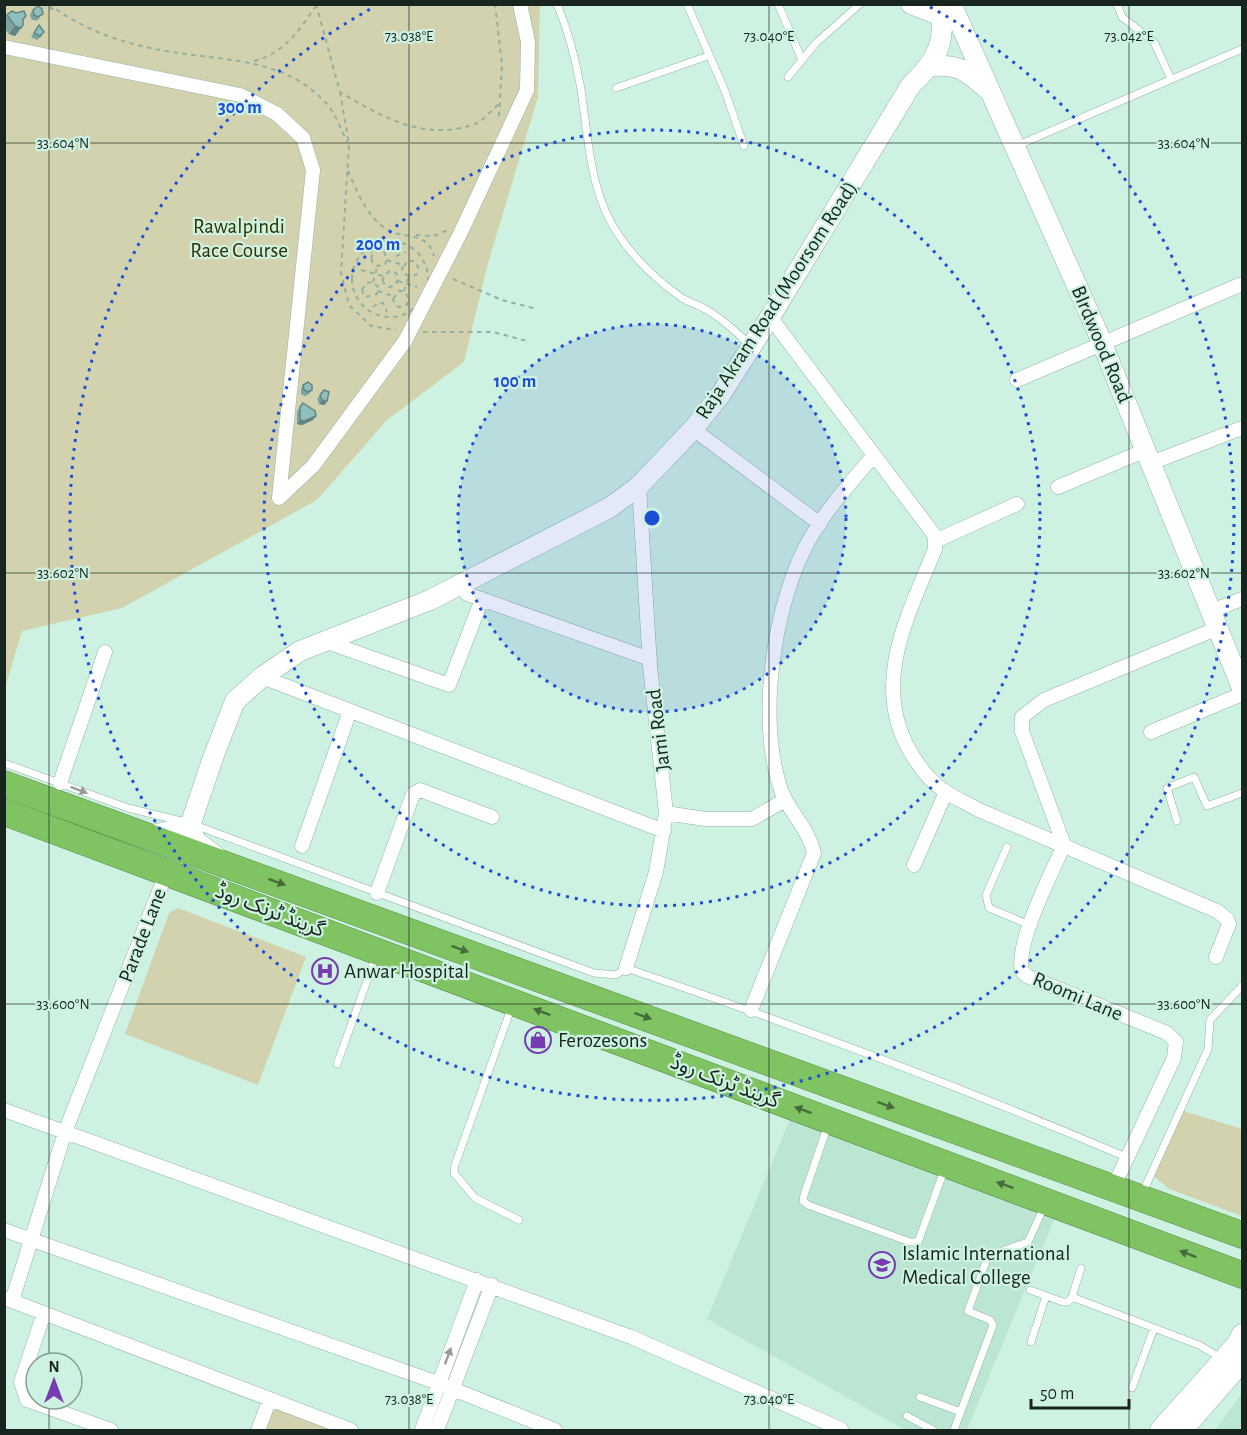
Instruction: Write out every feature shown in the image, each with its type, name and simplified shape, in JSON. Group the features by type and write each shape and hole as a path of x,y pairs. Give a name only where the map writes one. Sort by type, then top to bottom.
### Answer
{"highway":[{"name":"گرینڈ ٹرنک روڈ","path":"4,784 1242,1235"},
{"name":"گرینڈ ٹرنک روڈ","path":"4,812 1242,1275"}],"street":[{"path":"4,47 240,95 277,114 303,138 313,170 279,498 313,466 410,332 438,272 466,222 527,90 528,42 520,4"},
{"path":"911,4 943,11 914,67 911,86"},
{"name":"Raja Akram Road (Moorsom Road)","path":"182,849 235,701 262,677 300,651 430,600 609,508 639,486 693,429 720,394 770,317 911,86 929,66 943,40 943,11"},
{"name":"BIrdwood Road","path":"943,11 993,95 1016,146 1103,344 1242,688"},
{"path":"929,66 953,64 971,75 993,95"},
{"path":"1017,380 1242,284"},
{"path":"770,317 935,536 936,549 896,647 891,685 897,726 914,760 946,792 979,810 1064,844 1216,911 1227,919 1229,924 1216,957"},
{"path":"1058,487 1242,428"},
{"path":"693,429 820,524"},
{"path":"751,1010 814,853 803,825 785,800 775,766 771,703 772,655 788,590 812,535 874,455"},
{"name":"Jami Road","path":"626,968 656,872 666,813 650,659 639,486"},
{"path":"935,541 1017,504"},
{"path":"467,594 650,659"},
{"path":"324,641 449,685 482,599"},
{"path":"1064,844 1022,731 1022,717 1044,700 1215,620 1242,599"},
{"path":"60,783 105,652"},
{"path":"262,677 664,831"},
{"path":"1151,732 1242,694"},
{"path":"302,846 350,711"},
{"path":"377,892 413,794 420,790 492,817"},
{"path":"914,865 946,792"},
{"path":"666,813 705,819 752,819 785,800"},
{"path":"140,834 190,823 199,840 235,867"},
{"name":"Roomi Lane","path":"1064,844 1030,925 1020,965 1022,971 1027,976 1167,1033 1176,1042 1174,1058 1113,1188"},
{"name":"Parade Lane","path":"8,1300 32,1239 65,1132 167,872"},
{"path":"4,1110 631,1337 841,1429"},
{"path":"4,1230 438,1383 555,1431"},
{"path":"422,1431 477,1280"},
{"path":"437,1431 492,1285"},
{"path":"8,1300 348,1430"},
{"path":"44,1313 21,1382 27,1400 111,1431"},
{"path":"1183,1431 1233,1361 1242,1334"},
{"path":"1160,1431 1233,1361"},
{"path":"258,1431 270,1400"}],"lane":[{"path":"557,4 566,25 580,84 586,137 595,185 619,236 650,273 683,298 728,324 751,346"},
{"path":"687,4 744,146"},
{"path":"778,4 802,60"},
{"path":"788,77 816,43 860,4"},
{"path":"1117,4 1122,17 1154,42 1171,79"},
{"path":"1016,146 1242,48"},
{"path":"616,88 708,56"},
{"path":"4,763 128,808 190,823 594,973 616,975 626,968 751,1010 870,1054 1126,1157"},
{"path":"1177,821 1167,794 1167,788 1172,784 1194,777 1207,806 1242,793"},
{"path":"1007,847 986,895 986,902 989,908 1030,925"},
{"path":"337,1064 378,951"},
{"path":"1140,1199 1208,1049 1210,1020 1242,986"},
{"path":"514,1002 455,1164 454,1173 475,1198 519,1220"},
{"path":"830,1120 804,1195 803,1201 808,1205 910,1242 918,1242 946,1163"},
{"path":"954,1431 993,1325 990,1320 968,1311 986,1261 992,1253 1028,1242 1035,1232 1047,1201"},
{"path":"1030,1290 1068,1302 1072,1297 1081,1268"},
{"path":"1030,1342 1046,1296"},
{"path":"1072,1297 1199,1345 1233,1361"},
{"path":"1132,1389 1154,1328"},
{"path":"920,1397 961,1412"},
{"path":"907,1416 933,1431"}],"path":[{"path":"41,4 58,11"},
{"path":"49,4 79,24 121,42 172,52 253,61 267,58 285,45 316,6"},
{"path":"495,4 502,65 499,123"},
{"path":"316,6 339,92 349,144 341,273 349,305 371,326 410,332 493,332 527,341"},
{"path":"253,61 306,86 326,102 349,144"},
{"path":"339,92 372,112 412,129 438,131 477,123 500,103"},
{"path":"346,169 363,204 388,230 434,236 466,222"},
{"path":"416,235 433,250 438,272 502,300 537,309"},
{"path":"388,240 398,241 408,245 422,256 426,265 428,283 416,307 397,316 383,317 370,312 359,300 354,288 353,268 367,248 388,240"},
{"path":"392,248 399,256 406,252"},
{"path":"380,250 386,254 387,260 385,264 378,266 371,257 373,253 380,250"},
{"path":"387,260 403,265 402,269 409,276"},
{"path":"378,266 373,282 378,291 393,296 397,306 407,305 408,297 404,291 409,276 417,273 416,262 406,261 402,269"},
{"path":"396,263 394,271 398,281 417,287"},
{"path":"361,270 383,276 382,280 388,287"},
{"path":"382,280 386,272 394,271"},
{"path":"388,287 396,285 398,281"},
{"path":"373,282 366,283 362,288 369,297 376,296 378,291"},
{"path":"386,294 388,287"},
{"path":"393,299 397,292 404,291"},
{"path":"373,307 378,303 383,303 387,312"}],"shaded area":[{"name":"Islamic International Medical College","path":"793,1112 1058,1210 967,1430 905,1430 707,1319"},
{"path":"1242,1393 1242,1430 1215,1430"}],"green space":[{"name":"Rawalpindi Race Course","path":"5,5 540,5 538,97 488,263 464,362 387,420 317,500 122,608 22,631 5,688"},
{"path":"178,908 306,957 258,1085 125,1034 169,913"},
{"path":"1177,1109 1242,1129 1242,1216 1169,1189 1149,1172"},
{"path":"270,1399 346,1430 258,1430"}],"building":[{"path":"38,6 42,9 43,14 38,17 34,15 33,10"},
{"path":"12,11 16,13 24,11 26,16 21,28 15,26 7,15"},
{"path":"39,25 44,32 40,36 34,33"},
{"path":"308,382 312,385 312,390 308,392 304,390 303,385"},
{"path":"324,390 329,392 327,401 322,400 320,395"},
{"path":"303,403 315,411 316,416 304,421 300,420 300,407"}],"place":[{"name":"Anwar Hospital","path":"325,971"},
{"name":"Ferozesons","path":"538,1040"},
{"name":"Islamic International Medical College","path":"882,1265"}]}
